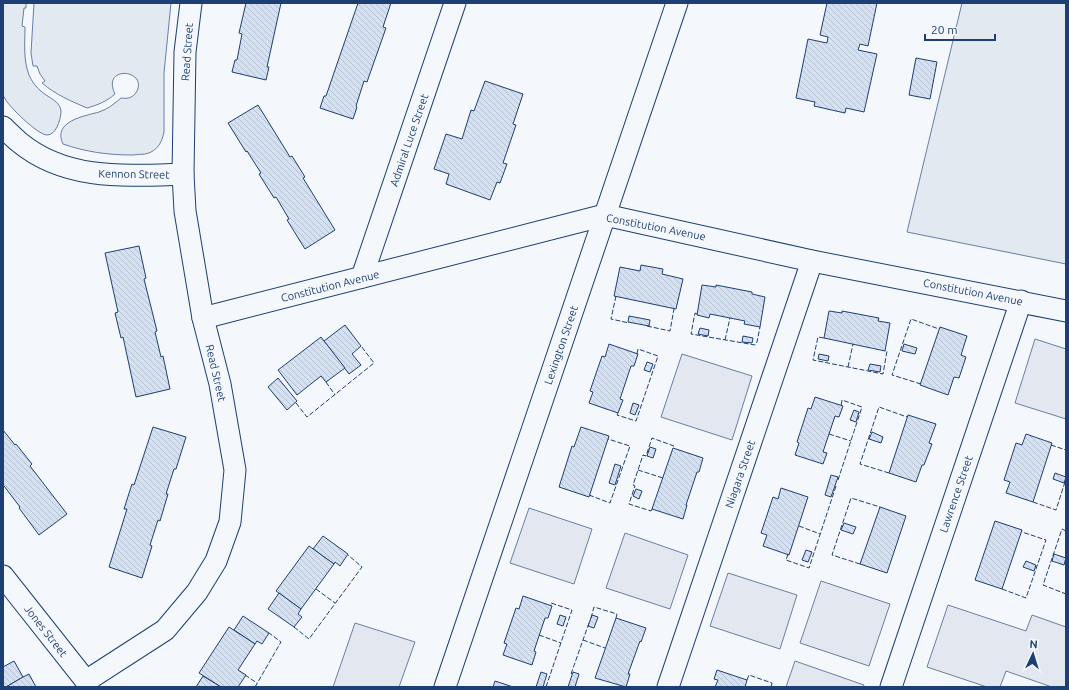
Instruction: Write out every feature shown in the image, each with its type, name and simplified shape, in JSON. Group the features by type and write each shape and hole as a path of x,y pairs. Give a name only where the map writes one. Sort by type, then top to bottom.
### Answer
{"street":[{"name":"Read Street","path":"87,684 164,630 196,592 216,562 230,522 235,470 220,384 203,318 185,210 183,174 185,52 191,3"},
{"name":"Admiral Luce Street","path":"362,278 455,3"},
{"name":"Lexington Street","path":"445,687 676,3"},
{"name":"Kennon Street","path":"3,127 19,142 36,153 54,162 88,173 128,176 183,174"},
{"name":"Constitution Avenue","path":"203,318 605,215 812,261 1066,311"},
{"name":"Niagara Street","path":"668,687 812,261"},
{"name":"Lawrence Street","path":"891,687 1021,302"},
{"name":"Jones Street","path":"3,576 87,684"}],"shaded area":[{"path":"3,3 26,3 22,26 25,27 25,57 27,69 31,80 36,86 57,103 61,109 59,123 53,133 47,135 43,134 30,125 11,107 3,95"},
{"path":"34,3 171,3 164,73 164,132 161,141 156,148 147,154 124,155 89,151 63,144 61,136 62,130 66,125 79,118 99,112 121,98 132,97 137,91 138,84 136,78 131,75 124,73 118,75 114,78 112,85 115,94 105,101 87,108 47,87 42,83 45,81 37,66 33,66 31,53"},
{"path":"962,3 1066,3 1066,264 907,232"},
{"path":"1035,339 1066,349 1066,419 1015,403"},
{"path":"682,354 752,376 732,440 661,417"},
{"path":"529,508 592,529 574,584 510,563"},
{"path":"625,533 688,555 670,609 606,588"},
{"path":"728,573 797,595 780,649 710,626"},
{"path":"821,581 890,604 869,666 800,643"},
{"path":"948,605 1026,631 1032,615 1066,627 1066,687 1052,687 1006,671 1000,687 987,687 927,667"},
{"path":"355,623 415,642 399,687 333,687"},
{"path":"795,661 864,685 863,687 786,687"}],"building":[{"path":"246,3 281,3 267,67 269,67 266,80 232,72 235,60 237,60 242,34 239,33"},
{"path":"358,3 391,3 383,27 386,28 367,82 364,81 353,119 320,108 324,96 326,96"},
{"path":"827,3 877,3 868,46 860,44 858,50 877,54 864,112 846,108 845,113 814,106 815,102 796,98 808,39 827,43 828,37 820,35"},
{"path":"916,58 937,62 930,99 909,95"},
{"path":"485,81 523,94 513,124 516,125 503,163 507,164 500,183 497,182 490,200 446,184 449,174 434,169 446,134 462,139 471,110 474,111"},
{"path":"258,105 290,157 292,156 305,177 303,178 335,230 305,249 287,220 289,219 276,197 274,198 259,174 261,173 228,123"},
{"path":"139,246 146,278 144,279 157,331 155,332 161,357 163,356 170,389 136,397 123,337 121,338 115,313 118,312 105,253"},
{"path":"641,265 663,269 662,274 683,279 676,309 614,296 620,267 640,271"},
{"path":"702,285 716,287 716,285 752,292 752,294 765,297 760,327 744,324 745,321 710,314 709,318 697,315"},
{"path":"829,311 842,313 842,311 879,318 878,321 890,323 885,351 824,338"},
{"path":"629,316 650,320 649,326 628,322"},
{"path":"345,325 361,346 352,354 361,365 349,374 324,341"},
{"path":"940,327 967,336 961,355 966,357 959,378 954,377 948,395 920,385"},
{"path":"700,328 709,330 708,336 698,334"},
{"path":"743,336 753,338 752,343 742,342"},
{"path":"321,337 345,368 326,382 321,376 297,395 278,370"},
{"path":"609,344 638,354 634,366 631,366 620,399 623,400 618,413 589,403 593,392 590,391 602,356 605,357"},
{"path":"904,344 917,348 915,354 902,351"},
{"path":"819,354 829,356 828,361 818,359"},
{"path":"647,362 653,364 650,372 644,370"},
{"path":"870,364 881,366 880,372 868,370"},
{"path":"278,378 297,401 287,410 268,387"},
{"path":"815,397 843,406 839,417 835,416 823,452 827,453 823,464 795,455 799,443 797,442 808,408 811,409"},
{"path":"633,403 639,405 635,415 630,413"},
{"path":"854,410 859,412 856,422 850,420"},
{"path":"908,415 936,424 929,443 932,444 916,482 889,473"},
{"path":"153,427 186,437 166,494 168,494 160,521 158,520 150,545 152,546 142,578 109,567 127,509 124,509 132,484 134,485"},
{"path":"581,427 609,436 589,497 559,487 572,446 574,447"},
{"path":"3,430 32,464 30,466 67,514 39,535 19,508 20,507 4,486 3,487"},
{"path":"872,432 883,437 881,443 869,439"},
{"path":"1026,434 1052,443 1033,502 1006,493 1010,482 1004,480 1016,443 1022,445"},
{"path":"650,447 656,449 653,458 647,456"},
{"path":"673,448 703,458 686,505 683,519 652,509"},
{"path":"615,464 621,466 615,485 609,483"},
{"path":"1055,473 1066,477 1064,483 1053,479"},
{"path":"831,475 838,477 831,497 825,495"},
{"path":"781,488 808,497 789,555 763,546 767,535 761,533 773,497 778,499"},
{"path":"636,489 642,491 639,499 633,496"},
{"path":"880,507 906,516 887,573 860,564"},
{"path":"995,521 1022,530 1002,589 975,580"},
{"path":"844,523 856,527 853,534 841,530"},
{"path":"323,536 348,554 340,566 335,562 334,564 313,549"},
{"path":"309,546 334,564 301,609 276,591"},
{"path":"806,550 812,552 808,562 802,560"},
{"path":"1054,554 1066,558 1064,565 1052,561"},
{"path":"1026,561 1036,565 1034,571 1023,567"},
{"path":"279,593 301,609 298,614 302,617 294,627 268,609"},
{"path":"523,596 552,606 548,618 545,618 534,651 536,652 532,665 503,655 507,644 504,643 516,608 519,609"},
{"path":"560,615 566,617 563,626 557,624"},
{"path":"592,615 598,617 594,628 588,626"},
{"path":"243,616 269,633 262,644 257,641 255,644 234,630"},
{"path":"616,618 646,628 628,674 630,674 626,687 595,678"},
{"path":"229,627 255,644 238,670 246,675 238,687 221,687 199,673"},
{"path":"14,661 23,677 6,687 3,687 3,667"},
{"path":"717,670 747,680 745,687 715,687 718,680 714,679"},
{"path":"541,672 547,674 543,687 536,687"},
{"path":"573,672 579,674 575,687 568,687"},
{"path":"29,674 36,687 6,687 23,677"},
{"path":"203,676 221,687 196,687"},
{"path":"495,681 513,687 493,687"}],"fence":[{"path":"616,296 611,319 629,323"},
{"path":"647,326 670,331 674,309"},
{"path":"697,314 695,313 691,334 755,345 760,327"},
{"path":"725,340 730,318"},
{"path":"921,384 892,375 911,319 939,329"},
{"path":"824,338 818,337 813,360 883,374 887,351 885,351"},
{"path":"848,367 853,344"},
{"path":"296,403 307,417 374,363 361,346"},
{"path":"618,413 617,415 636,421 658,356 638,349 637,354"},
{"path":"326,382 335,395"},
{"path":"838,480 862,407 842,400 841,406"},
{"path":"889,473 860,464 879,407 907,417"},
{"path":"829,434 851,441"},
{"path":"652,509 651,511 629,504 635,486 633,485 643,455 646,456 652,438 674,446 673,448"},
{"path":"589,495 610,503 630,446 608,439"},
{"path":"1051,445 1066,450"},
{"path":"638,470 663,478"},
{"path":"1033,502 1056,510 1065,482"},
{"path":"788,554 786,560 809,568 836,486"},
{"path":"860,564 832,555 851,498 880,507"},
{"path":"799,526 820,534"},
{"path":"1066,531 1062,529 1043,585 1066,594"},
{"path":"1002,589 1026,598 1046,540 1022,532"},
{"path":"294,627 309,639 362,567 348,555"},
{"path":"316,589 335,603"},
{"path":"546,687 572,610 551,603 551,605"},
{"path":"591,618 594,607 617,614 616,618"},
{"path":"571,674 589,623"},
{"path":"255,687 281,642 269,633"},
{"path":"539,635 561,643"},
{"path":"583,640 605,648"},
{"path":"245,675 257,683"},
{"path":"747,680 749,675 772,683 771,687"}]}
